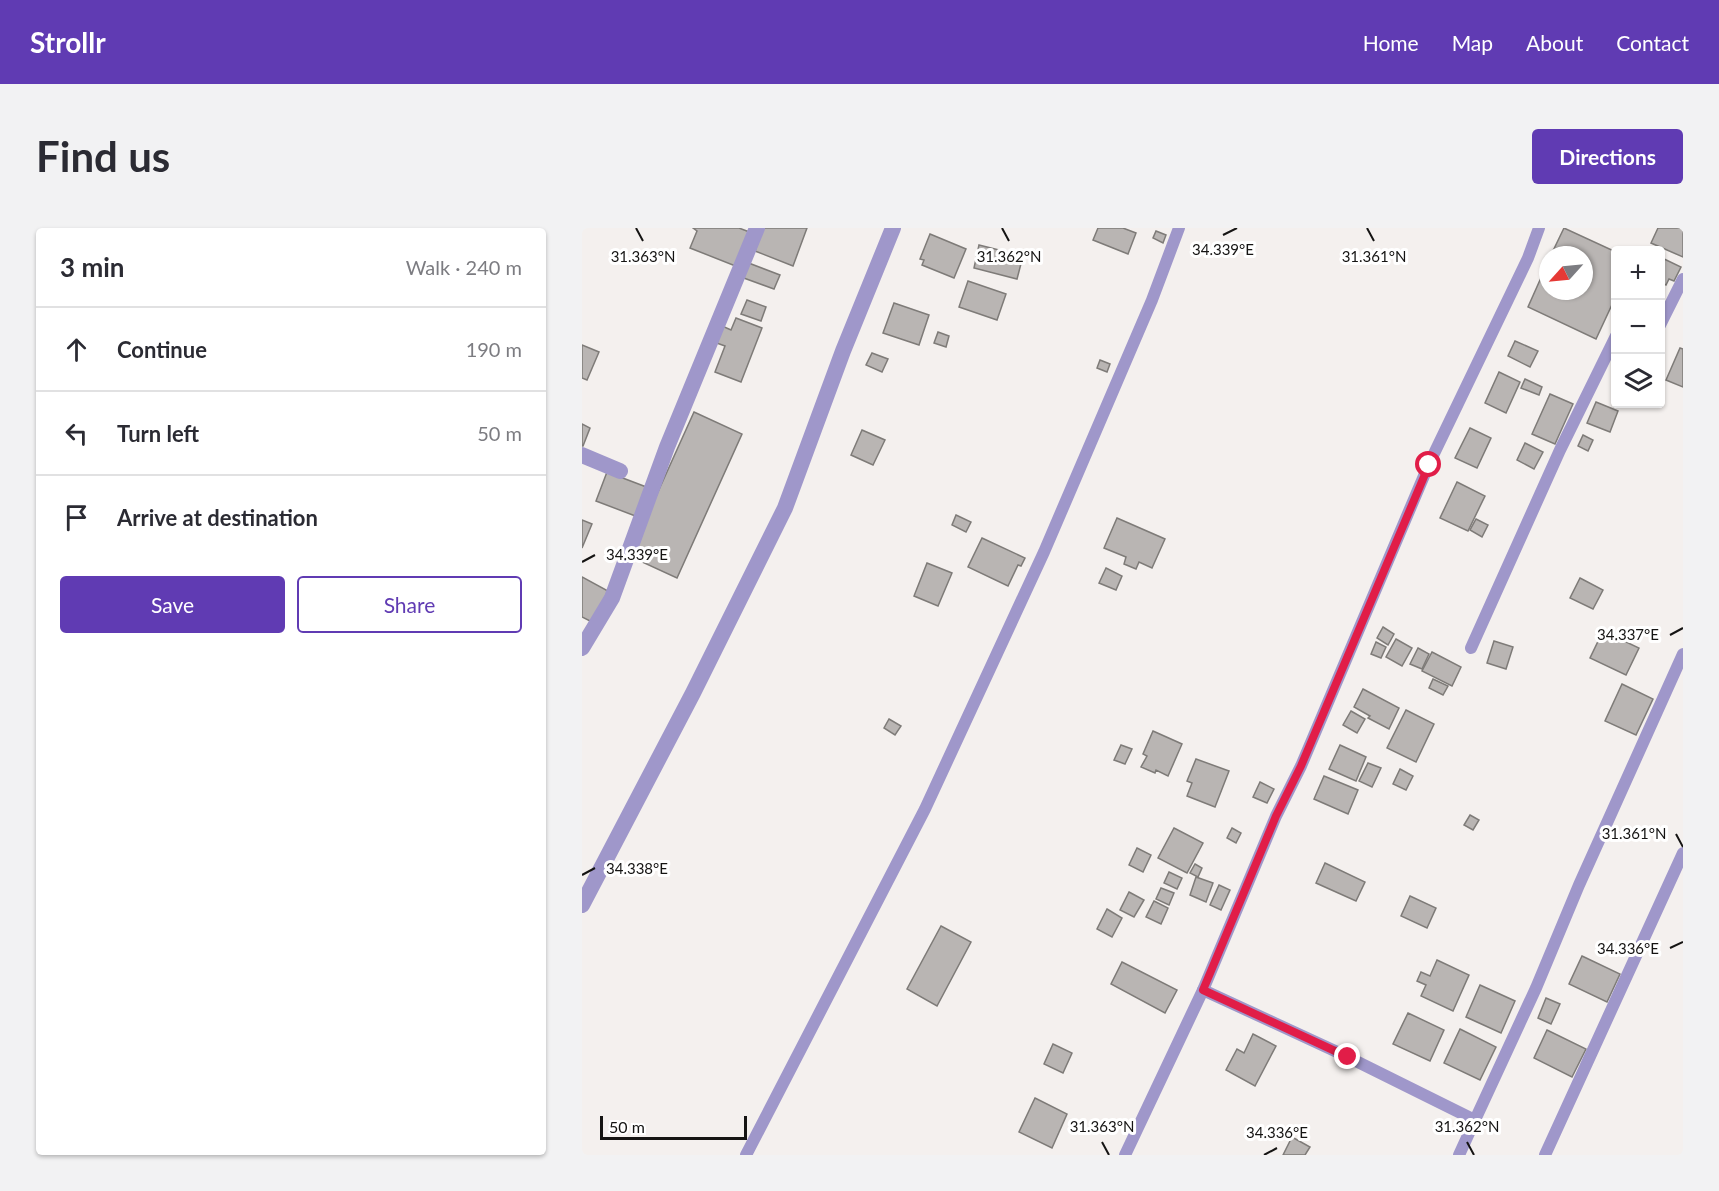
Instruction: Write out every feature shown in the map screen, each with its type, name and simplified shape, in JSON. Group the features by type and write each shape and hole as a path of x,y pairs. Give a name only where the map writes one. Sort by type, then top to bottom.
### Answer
{"street":[{"path":"582,648 612,598 667,447 757,228"},
{"path":"582,905 693,693 785,508 843,351 893,228"},
{"path":"582,455 620,471"}],"lane":[{"path":"746,1155 925,809 1049,541 1152,300 1179,228"},
{"path":"1125,1155 1203,990 1429,465 1528,258 1539,228"},
{"path":"1665,315 1683,279"},
{"path":"1471,648 1560,450 1611,346"},
{"path":"1459,1155 1536,988 1579,885 1683,654"},
{"path":"1545,1155 1683,853"},
{"path":"1203,990 1348,1057 1475,1120"}],"building":[{"path":"693,228 739,228 752,233 738,267 690,248 697,231"},
{"path":"763,228 807,228 793,266 755,251"},
{"path":"1098,228 1123,228 1136,233 1128,254 1093,240"},
{"path":"1564,228 1611,250 1611,307 1596,339 1528,307 1539,282 1539,300 1593,300 1593,246 1555,246"},
{"path":"1658,228 1683,228 1683,257 1665,249 1665,246 1651,243"},
{"path":"1156,231 1166,235 1163,243 1153,238"},
{"path":"930,234 966,249 954,278 922,265 924,260 920,259"},
{"path":"979,245 1023,256 1017,279 974,268"},
{"path":"1665,259 1681,267 1674,281 1669,279 1666,285"},
{"path":"746,262 780,275 774,289 741,277"},
{"path":"968,281 1006,294 997,320 959,307"},
{"path":"747,300 766,307 761,321 741,314"},
{"path":"894,303 929,315 919,345 883,333"},
{"path":"736,318 762,328 741,382 715,372 725,346 714,342 720,325 731,330"},
{"path":"938,332 949,336 946,347 934,343"},
{"path":"1515,341 1538,351 1530,367 1508,356"},
{"path":"582,345 599,352 587,380 582,378"},
{"path":"1680,348 1683,349 1683,387 1666,380"},
{"path":"872,353 888,359 882,372 866,365"},
{"path":"1100,360 1110,364 1107,372 1097,368"},
{"path":"1499,372 1520,382 1506,413 1485,403"},
{"path":"1525,379 1542,387 1539,395 1521,388"},
{"path":"1550,394 1573,404 1555,444 1532,434"},
{"path":"1596,402 1618,411 1610,432 1587,423"},
{"path":"694,412 742,434 677,578 629,556"},
{"path":"582,424 590,428 583,446 582,446"},
{"path":"1470,428 1491,438 1477,468 1455,458"},
{"path":"862,430 885,440 873,465 851,455"},
{"path":"1583,435 1593,440 1588,451 1578,446"},
{"path":"1525,443 1543,452 1534,469 1517,460"},
{"path":"607,472 649,488 638,517 596,501"},
{"path":"1457,482 1485,496 1468,531 1440,518"},
{"path":"956,515 971,522 966,532 952,525"},
{"path":"1117,518 1165,539 1152,568 1139,562 1136,569 1124,564 1126,557 1104,548"},
{"path":"1476,519 1488,525 1482,537 1470,530"},
{"path":"582,520 592,524 582,548"},
{"path":"982,538 1025,558 1021,566 1018,565 1008,586 968,567"},
{"path":"927,563 952,573 938,606 914,596"},
{"path":"1106,568 1122,576 1116,590 1099,583"},
{"path":"582,577 608,591 592,622 582,617"},
{"path":"1580,578 1603,590 1593,609 1570,598"},
{"path":"1383,627 1394,634 1388,645 1377,638"},
{"path":"1603,631 1639,648 1626,675 1590,658"},
{"path":"1396,639 1412,648 1402,666 1386,657"},
{"path":"1494,641 1513,647 1506,669 1487,663"},
{"path":"1376,642 1386,647 1381,658 1371,654"},
{"path":"1418,648 1429,654 1422,669 1410,664"},
{"path":"1432,652 1461,667 1452,686 1422,671"},
{"path":"1433,679 1448,686 1443,695 1429,688"},
{"path":"1622,684 1653,699 1636,735 1605,721"},
{"path":"1363,689 1399,708 1389,729 1368,718 1370,716 1354,707"},
{"path":"1406,710 1434,724 1416,762 1387,748"},
{"path":"1351,711 1365,719 1357,733 1343,725"},
{"path":"889,719 901,726 895,735 884,728"},
{"path":"1153,731 1182,744 1168,776 1156,770 1155,773 1141,767 1147,756 1143,754"},
{"path":"1121,745 1132,749 1125,764 1114,760"},
{"path":"1340,745 1366,757 1356,781 1329,769"},
{"path":"1196,759 1229,771 1215,807 1187,796 1192,783 1187,781"},
{"path":"1368,763 1381,768 1372,787 1359,781"},
{"path":"1400,769 1413,776 1406,790 1393,784"},
{"path":"1324,776 1358,790 1348,814 1314,799"},
{"path":"1260,782 1274,789 1267,803 1253,797"},
{"path":"1470,815 1479,820 1473,830 1464,825"},
{"path":"1174,828 1203,843 1187,873 1158,858"},
{"path":"1232,828 1241,833 1236,843 1227,838"},
{"path":"1137,848 1151,855 1143,872 1129,865"},
{"path":"1325,863 1365,882 1356,901 1316,883"},
{"path":"1195,864 1202,868 1198,877 1190,873"},
{"path":"1169,872 1182,878 1177,889 1164,883"},
{"path":"1196,877 1213,883 1206,902 1190,895"},
{"path":"1219,885 1230,890 1221,910 1210,905"},
{"path":"1161,888 1174,893 1169,905 1156,899"},
{"path":"1129,892 1144,900 1134,917 1120,910"},
{"path":"1410,896 1436,908 1427,928 1401,916"},
{"path":"1154,901 1168,908 1161,924 1146,917"},
{"path":"1107,909 1122,918 1112,937 1097,929"},
{"path":"941,926 971,942 937,1006 907,989"},
{"path":"1582,956 1620,974 1607,1002 1569,984"},
{"path":"1437,960 1469,975 1453,1011 1421,996 1426,985 1417,981 1421,972 1430,976"},
{"path":"1122,962 1177,990 1165,1013 1111,984"},
{"path":"1480,985 1515,1001 1501,1033 1466,1017"},
{"path":"1546,998 1560,1004 1551,1024 1538,1018"},
{"path":"1408,1013 1444,1030 1430,1061 1393,1044"},
{"path":"1460,1029 1496,1047 1480,1080 1444,1063"},
{"path":"1547,1030 1586,1049 1572,1077 1534,1058"},
{"path":"1253,1034 1276,1046 1255,1086 1226,1070 1237,1049 1244,1053"},
{"path":"1053,1044 1072,1053 1063,1073 1044,1064"},
{"path":"1035,1098 1067,1114 1052,1148 1019,1132"},
{"path":"1292,1137 1310,1147 1305,1155 1283,1155"}],"route":[{"path":"1348,1057 1203,990 1429,465"}]}
